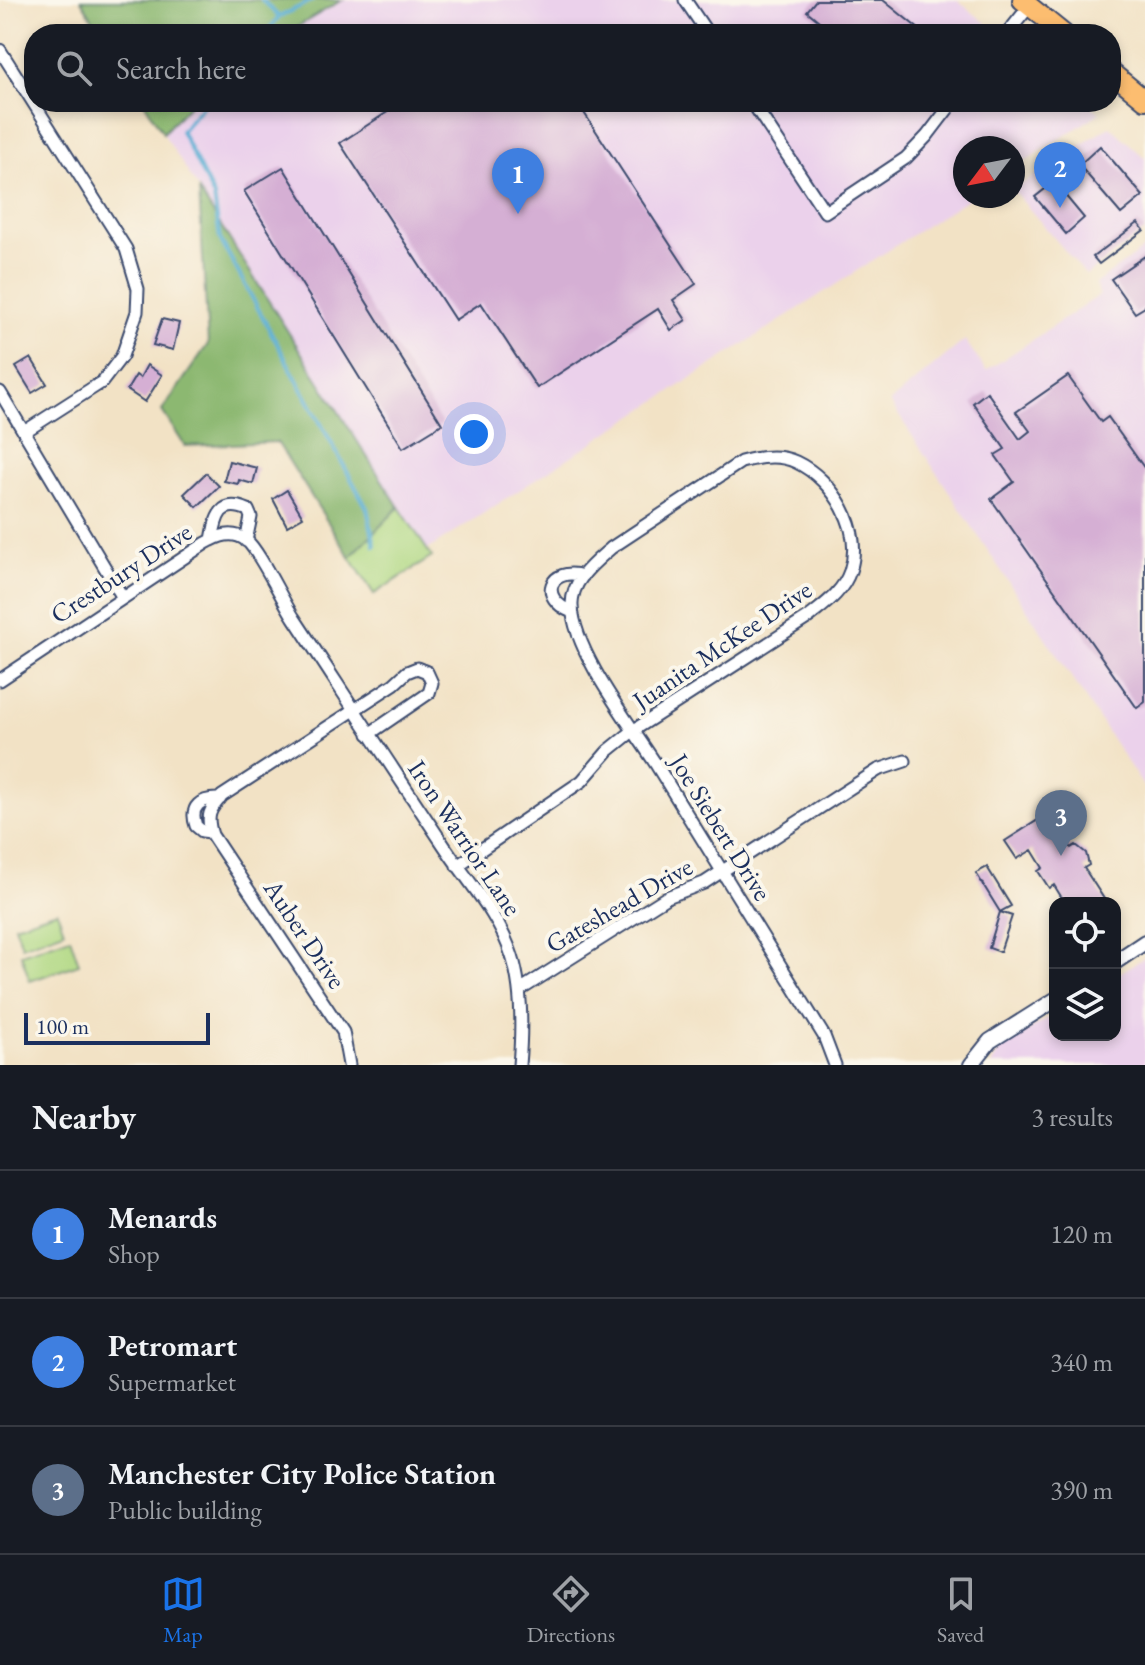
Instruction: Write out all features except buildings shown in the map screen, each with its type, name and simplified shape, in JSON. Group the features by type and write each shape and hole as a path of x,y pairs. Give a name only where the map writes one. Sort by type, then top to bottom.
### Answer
{"main road":[{"path":"1028,2 1053,24"},
{"path":"1121,80 1145,100"}],"street":[{"path":"685,0 701,24"},
{"path":"1014,24 1028,2"},
{"path":"0,50 24,88"},
{"path":"24,432 102,382 122,356 137,312 138,289 126,249 39,112"},
{"path":"759,112 825,212 906,158 945,112"},
{"path":"0,392 123,598"},
{"name":"Juanita McKee Drive","path":"457,866 582,781 608,751 634,730 829,601 851,571 854,547 851,527 845,512 817,475 795,461 755,458 741,462 611,548 572,590"},
{"path":"212,540 220,511 239,506 248,510 251,517 245,540"},
{"name":"Crestbury Drive","path":"0,680 212,540 228,534 245,540"},
{"name":"Iron Warrior Lane","path":"245,540 369,734 496,920 512,955 520,990 519,1065"},
{"name":"Joe Siebert Drive","path":"572,612 555,601 550,586 555,578 563,575 583,576"},
{"name":"Joe Siebert Drive","path":"572,590 572,612 580,641 824,1036 835,1065"},
{"path":"353,709 412,669 427,672 432,683 429,693 369,734"},
{"name":"Auber Drive","path":"349,1065 343,1032 211,832 207,820 208,811 220,799 353,709"},
{"name":"Gateshead Drive","path":"520,990 667,897 704,883 878,770 905,761"},
{"path":"1121,958 1145,942"},
{"path":"971,1065 990,1041 1049,1004"}],"shaded area":[{"path":"342,0 957,0 987,24 302,24"},
{"path":"183,112 1100,113 1025,161 1025,136 953,136 954,208 427,550 163,133"},
{"path":"1110,126 1145,158 1145,231 1086,275 1025,204 1025,182"},
{"path":"1145,248 1145,789 890,402 965,340 986,371 1100,295 1095,284"},
{"path":"1145,957 1145,1065 991,1065 1001,1048 1049,1018 1049,1041 1121,1041 1121,972"}],"green space":[{"path":"81,0 342,0 302,24 96,24"},
{"path":"150,112 183,112 163,133"},
{"path":"199,191 399,507 350,557 277,442 185,446 162,411 208,344"},
{"path":"399,507 432,557 374,594 350,557"},
{"path":"57,911 64,931 22,946 15,925"},
{"path":"70,937 79,964 30,981 21,954"}],"waterway":[{"path":"262,0 279,17"},
{"path":"273,24 279,17 313,0"},
{"path":"197,112 181,131 214,197 220,239 367,508 375,546"}],"place":[{"name":"Petromart","path":"1060,208"},
{"name":"Menards","path":"518,214"},
{"name":"Manchester City Police Station","path":"1061,856"}]}
